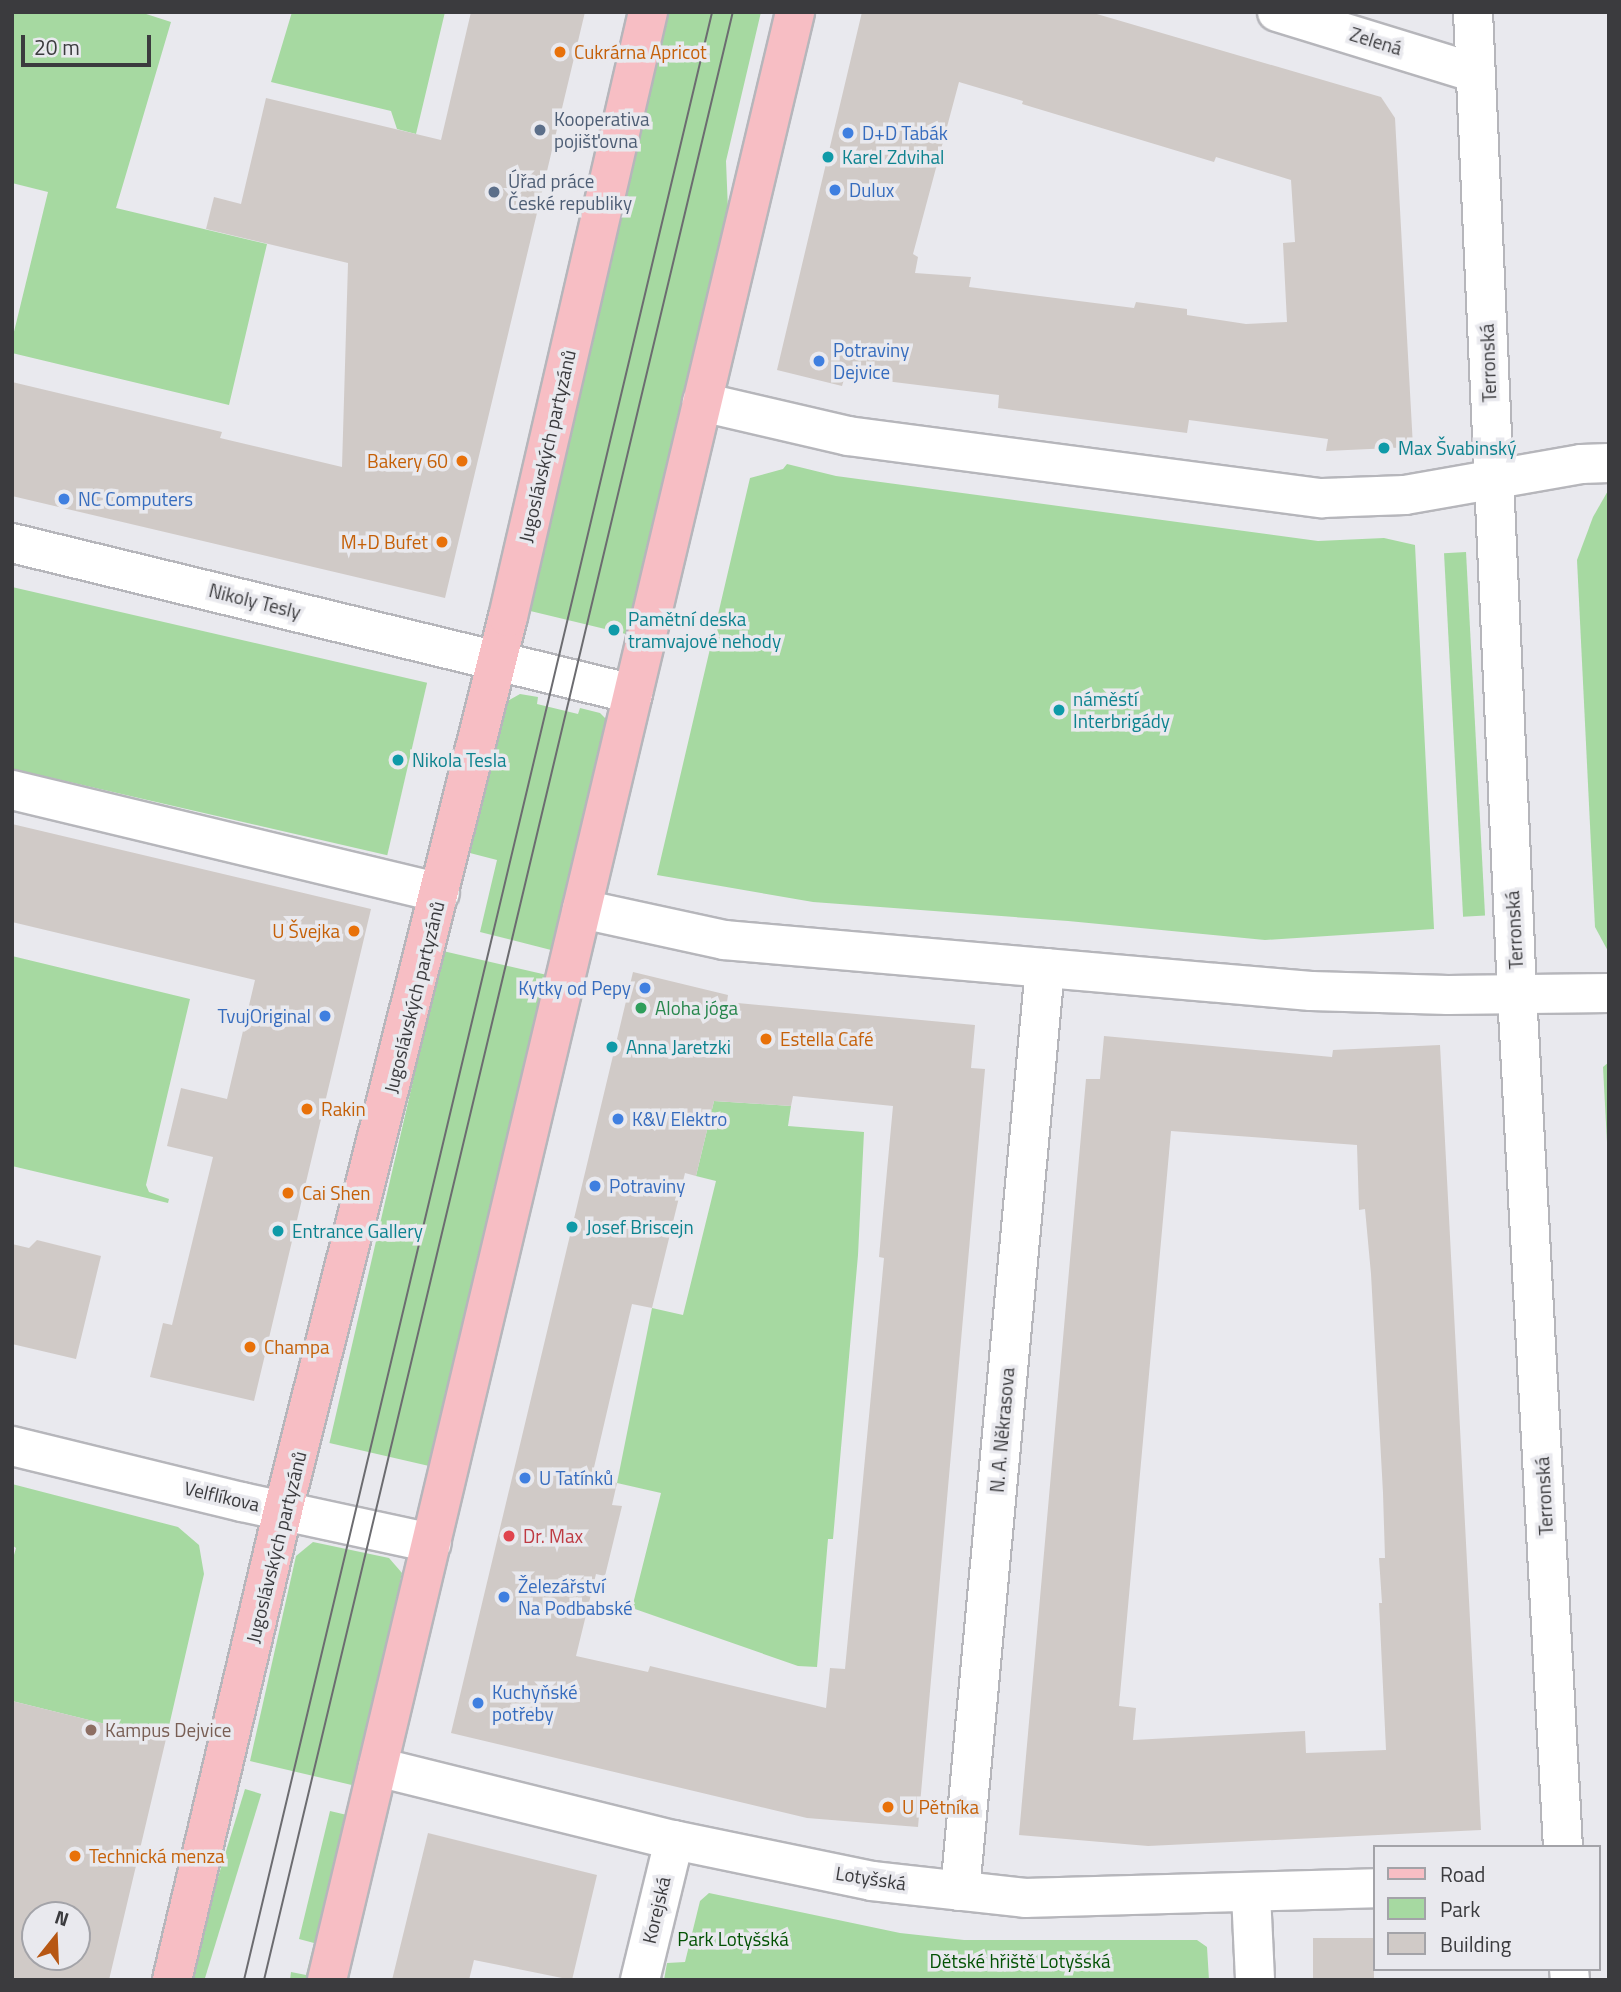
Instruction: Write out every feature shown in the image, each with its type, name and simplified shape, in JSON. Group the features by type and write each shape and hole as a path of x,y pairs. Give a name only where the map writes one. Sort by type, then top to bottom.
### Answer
{"main road":[{"name":"Jugoslávských partyzánů","path":"172,1980 284,1510 497,660 648,12"},
{"path":"327,1980 795,12"}],"street":[{"name":"Zelená","path":"1277,12 1475,74"},
{"name":"Terronská","path":"1472,12 1517,993 1563,1845"},
{"path":"702,402 848,436 1322,498 1405,495 1581,464 1609,463"},
{"name":"Nikoly Tesly","path":"12,543 633,694"},
{"path":"12,790 440,893"},
{"path":"582,909 724,940 1311,991 1448,995 1609,993"},
{"name":"N. A. Někrasova","path":"960,1891 1045,968"},
{"name":"Velflíkova","path":"12,1446 432,1543"},
{"name":"Lotyšská","path":"378,1767 674,1840 872,1881 1025,1898 1251,1894 1372,1888"},
{"name":"Korejská","path":"640,1980 674,1840"},
{"path":"1251,1894 1255,1980"}],"green space":[{"path":"12,12 140,12 171,22 116,208 267,244 229,405 12,353 12,340 48,192 12,183"},
{"path":"292,12 445,12 416,134 397,129 391,111 271,82"},
{"path":"667,12 761,12 726,161 728,210 630,635 522,609"},
{"name":"náměstí Interbrigády","path":"787,464 836,476 1318,541 1384,538 1415,545 1434,929 1265,940 1068,921 813,902 657,875 750,478 783,469"},
{"path":"1609,489 1609,953 1595,927 1577,560 1593,517"},
{"path":"1466,552 1485,916 1463,917 1444,553"},
{"path":"12,587 427,683 387,855 12,769"},
{"path":"520,694 538,697 537,704 578,714 580,708 600,713 608,721 555,951 480,932 497,860 466,852 506,702"},
{"path":"443,951 549,976 436,1468 329,1443"},
{"path":"12,956 190,999 146,1185 149,1192 169,1199 168,1203 12,1166"},
{"path":"1609,1062 1609,1180 1603,1067"},
{"path":"714,1101 791,1106 788,1126 864,1132 858,1255 833,1539 828,1539 817,1667 798,1666 632,1608 661,1493 617,1483 652,1308 683,1315 716,1181 696,1176"},
{"path":"12,1484 178,1527 199,1545 204,1574 166,1739 12,1701 12,1562 16,1548 12,1545"},
{"path":"313,1542 389,1558 402,1573 356,1786 250,1761 296,1556"},
{"path":"245,1789 261,1794 204,1980 188,1976"},
{"path":"330,1811 347,1815 308,1980 290,1980 291,1972 306,1975 314,1943 299,1939"},
{"name":"Park Lotyšská","path":"709,1893 900,1933 964,1940 1197,1940 1207,1947 1209,1980 664,1980 667,1963 685,1962 700,1901"}],"building":[{"path":"471,12 585,12 445,598 12,496 12,382 222,432 220,438 342,467 348,263 206,229 214,197 241,204 266,98 441,140"},
{"path":"862,12 1090,12 1381,97 1395,118 1413,447 1326,451 1328,439 1189,420 1187,433 998,408 999,395 845,376 842,386 777,370","holes":["959,82 1023,101 1022,104 1214,162 1216,157 1291,180 1295,242 1283,243 1287,322 1246,324 1187,315 1187,309 1136,302 1134,308 969,287 971,277 915,273 918,257 913,254"]},
{"path":"12,824 371,909 254,1401 150,1377 163,1323 172,1325 213,1157 167,1146 181,1088 227,1099 255,980 12,922"},
{"path":"633,972 728,995 727,1002 975,1025 971,1068 985,1069 918,1827 807,1818 451,1733","holes":["793,1096 893,1106 879,1257 884,1258 845,1669 830,1668 826,1708 650,1666 648,1672 576,1656 596,1574 605,1576 622,1506 612,1505 617,1483 592,1476 632,1304 652,1308 685,1173 696,1176 714,1101 791,1106"]},
{"path":"1104,1036 1332,1057 1333,1050 1440,1045 1481,1830 1148,1846 1019,1835 1086,1079 1100,1079","holes":["1171,1131 1357,1145 1359,1210 1365,1209 1371,1274 1383,1493 1385,1558 1379,1558 1382,1603 1379,1603 1386,1750 1306,1753 1305,1731 1133,1740 1136,1708 1119,1706"]},
{"path":"37,1240 101,1256 76,1359 12,1344 12,1244 29,1248"},
{"path":"12,1701 166,1739 109,1980 12,1980"},
{"path":"428,1833 597,1875 572,1980 474,1960 469,1980 392,1980"},
{"path":"1313,1938 1372,1938 1374,1980 1313,1980"}],"tram line":[{"path":"244,1980 712,12"},
{"path":"264,1980 733,12"}],"place":[{"name":"Cukrárna Apricot","path":"560,52"},
{"name":"Kooperativa pojišťovna","path":"540,130"},
{"name":"D+D Tabák","path":"848,133"},
{"name":"Karel Zdvihal","path":"828,157"},
{"name":"Dulux","path":"835,190"},
{"name":"Úřad práce České republiky","path":"494,192"},
{"name":"Potraviny Dejvice","path":"819,361"},
{"name":"Max Švabinský","path":"1384,448"},
{"name":"Bakery 60","path":"462,461"},
{"name":"NC Computers","path":"64,499"},
{"name":"M+D Bufet","path":"442,542"},
{"name":"Pamětní deska tramvajové nehody","path":"614,630"},
{"name":"náměstí Interbrigády","path":"1059,710"},
{"name":"Nikola Tesla","path":"398,760"},
{"name":"U Švejka","path":"354,931"},
{"name":"Kytky od Pepy","path":"645,988"},
{"name":"Aloha jóga","path":"641,1008"},
{"name":"TvujOriginal","path":"325,1016"},
{"name":"Estella Café","path":"766,1039"},
{"name":"Anna Jaretzki","path":"612,1047"},
{"name":"Rakin","path":"307,1109"},
{"name":"K&V Elektro","path":"618,1119"},
{"name":"Potraviny","path":"595,1186"},
{"name":"Cai Shen","path":"288,1193"},
{"name":"Josef Briscejn","path":"572,1227"},
{"name":"Entrance Gallery","path":"278,1231"},
{"name":"Champa","path":"250,1347"},
{"name":"U Tatínků","path":"525,1478"},
{"name":"Dr. Max","path":"509,1536"},
{"name":"Železářství Na Podbabské","path":"504,1597"},
{"name":"Kuchyňské potřeby","path":"478,1703"},
{"name":"Kampus Dejvice","path":"91,1730"},
{"name":"U Pětníka","path":"888,1807"},
{"name":"Technická menza","path":"75,1856"}],"park label":[{"name":"Dětské hřiště Lotyšská","path":"1020,1961"}]}
